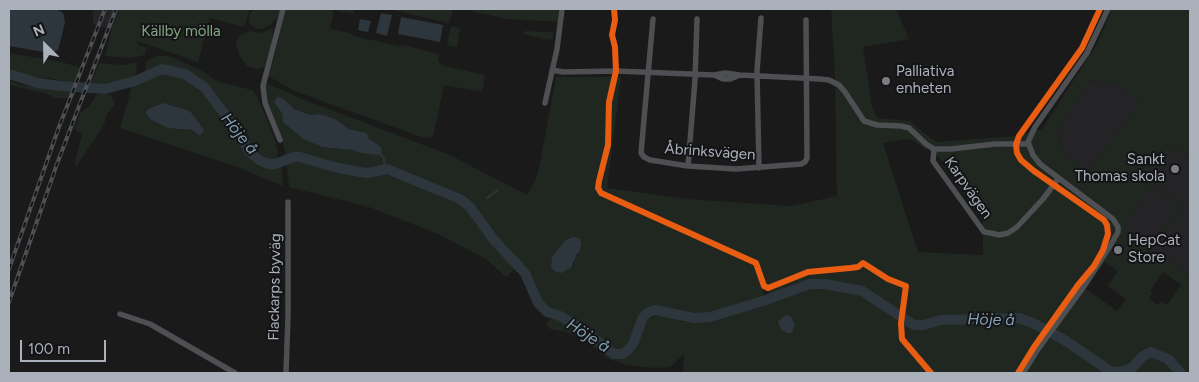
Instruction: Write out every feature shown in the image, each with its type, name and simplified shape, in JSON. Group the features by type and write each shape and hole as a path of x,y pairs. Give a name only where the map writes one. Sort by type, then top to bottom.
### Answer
{"street":[{"path":"280,140 265,103 263,86 283,9"},
{"path":"545,104 561,30 562,9"},
{"path":"1023,373 1116,237 1118,227 1113,219 1058,179 1035,159 1028,144 1035,127 1087,53 1108,9"},
{"path":"758,168 757,76 761,18"},
{"path":"648,72 653,19"},
{"path":"688,166 697,19"},
{"path":"806,20 806,78"},
{"path":"552,70 563,72 648,72 714,75 725,73 820,79 834,82 845,92 864,121 877,126 909,128 934,149 951,150 995,144 1028,144"},
{"name":"Åbrinksvägen","path":"648,72 642,153 644,157 650,160 688,166 736,169 801,164 805,162 807,158 806,78"},
{"name":"Karpvägen","path":"934,149 934,160 984,232 999,235 1008,233 1017,227 1043,199 1058,179"},
{"name":"Flackarps byväg","path":"286,373 288,202"},
{"path":"120,314 150,324 235,373"}],"shaded area":[{"path":"9,9 56,9 62,12 65,23 58,50 51,53 9,46"},
{"path":"93,9 119,9 112,28 93,24"},
{"path":"381,13 392,15 387,36 376,33"},
{"path":"401,17 443,25 440,42 398,34"},
{"path":"360,19 371,21 368,32 358,30"},
{"path":"1090,80 1118,85 1140,102 1087,173 1062,153 1058,130"},
{"path":"278,97 285,100 294,109 311,115 320,114 335,119 349,129 367,133 369,139 380,146 382,151 378,155 361,153 352,150 322,147 303,139 283,122 282,113 274,102"},
{"path":"163,103 190,111 204,130 200,136 192,130 168,128 150,119 146,113 148,109"},
{"path":"1174,147 1190,157 1190,276 1152,249 1185,206 1151,182"},
{"path":"1152,184 1180,206 1150,245 1125,226 1126,221"},
{"path":"573,237 579,238 582,243 571,268 561,273 554,271 551,267 552,257 566,240"},
{"path":"786,315 791,317 795,325 792,333 782,330 779,325 778,321"}],"green space":[{"name":"Källby mölla","path":"119,9 250,9 244,27 210,18 198,62 137,41 138,45 145,47 145,54 141,56 127,58 105,56"},
{"path":"253,9 280,9 277,18 270,25 263,29 257,29 249,23 249,16"},
{"path":"285,9 354,9 353,14 334,10 330,29 439,54 438,61 444,66 485,75 482,92 444,85 433,137 424,138 292,90 268,76 274,59"},
{"path":"391,9 461,9 453,10 449,23"},
{"path":"461,9 558,9 559,22 508,19"},
{"path":"831,9 896,9 909,39 863,47 872,107 877,118 910,121 937,142 1016,136 1042,129 1097,44 1112,9 1190,9 1190,157 1174,147 1151,182 1185,206 1152,249 1190,276 1190,373 683,373 684,354 670,367 655,368 627,365 609,359 582,339 566,332 550,329 546,325 550,319 559,319 614,357 621,358 630,355 637,348 645,320 668,315 682,322 685,322 685,320 710,321 769,299 768,286 763,290 765,297 709,313 692,314 667,307 647,310 640,316 631,343 625,349 615,351 579,324 549,310 540,303 527,271 516,268 506,277 486,259 438,234 369,207 289,187 282,139 265,99 266,83 302,99 450,155 527,195 535,181 539,168 556,77 621,77 607,188 687,199 791,206 837,196 835,74","holes":["1090,80 1118,85 1140,102 1087,173 1062,153 1058,130","285,100 294,109 311,115 320,114 335,119 349,129 367,133 369,139 380,146 361,153 352,150 322,147 303,139 283,122 282,113 274,102","905,139 912,140 940,158 983,222 983,255 918,252 883,143","1152,184 1180,206 1150,245 1125,226 1126,221","582,243 582,248 575,258 574,264 565,272 552,257 561,248","1105,262 1118,271 1107,286 1126,299 1117,311 1086,289","1163,272 1181,285 1167,305 1161,301 1158,305 1149,299 1153,293 1150,291"]},
{"path":"451,26 460,28 457,47 447,45"},
{"path":"273,28 272,41 265,67 257,69 247,66 239,55 236,42 239,36 250,31 261,33"},
{"path":"525,31 553,32 553,39 550,40 522,33"},
{"path":"9,53 62,62 84,69 80,79 68,83 51,78 37,79 9,70"},
{"path":"157,56 174,58 204,72 216,81 252,90 257,96 274,137 278,152 276,159 268,159 249,144 239,124 226,113 205,84 196,77 180,68 173,67 155,68 144,72 147,61"},
{"path":"137,62 136,74 132,79 101,86 92,85 91,82 99,63 123,65"},
{"path":"169,73 187,79 205,95 231,128 243,150 252,159 268,168 282,167 283,186 240,168 120,128 132,87 152,76","holes":["160,104 190,111 200,136 192,130 181,129 148,109"]},
{"path":"9,80 22,85 77,90 73,98 55,98 45,93 9,85"},
{"path":"97,94 111,95 115,104 107,114 104,125 76,167 75,161 82,136 80,132 74,130 80,113 90,105"}],"waterway":[{"name":"Höje å","path":"9,74 38,83 105,89 135,81 162,69 185,74 204,87 237,130 249,151 259,160 268,164 275,164 294,157 300,157 360,172 368,173 387,169 460,199 470,207 494,240 525,273 538,303 547,312 560,316 578,326 614,354 621,354 627,351 633,344 643,317 655,310 694,318 710,317 810,284 825,284 862,291 914,325 924,325 940,320 1019,318 1033,323 1066,341 1110,371 1120,372 1132,368 1143,356 1151,352 1168,359 1181,373"},
{"path":"380,153 384,159 385,169"},
{"path":"487,198 498,190"}],"railway":[{"path":"9,269 59,127 105,9"},
{"path":"9,302 57,164 116,9"}],"cycle path":[{"path":"614,9 615,20 612,35 615,47 616,71 609,102 608,145 598,188 601,193 756,263 764,286 768,288 808,272 858,267 863,263 888,279 906,286 901,323 902,339 931,373"},
{"path":"1018,373 1078,285 1094,266 1103,250 1108,234 1107,225 1104,220 1021,160 1017,153 1016,145 1019,136 1082,48 1100,9"}],"place":[{"name":"Palliativa enheten","path":"886,81"},
{"name":"Sankt Thomas skola","path":"1175,169"},
{"name":"HepCat Store","path":"1118,250"}]}
